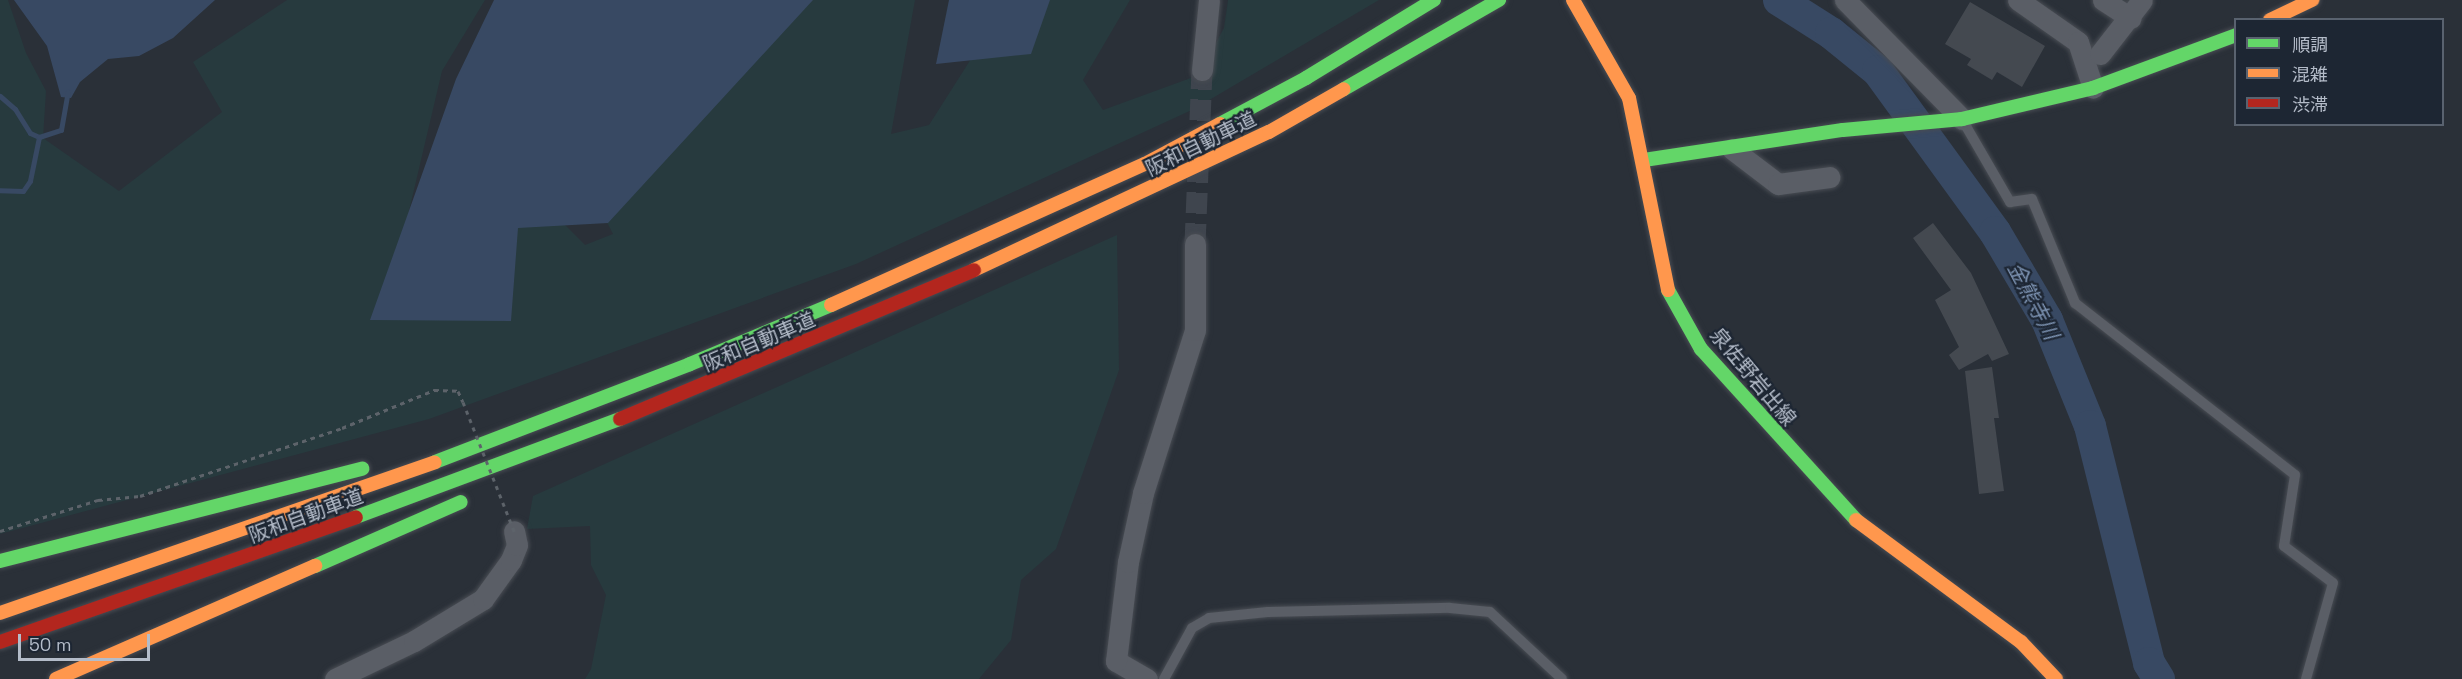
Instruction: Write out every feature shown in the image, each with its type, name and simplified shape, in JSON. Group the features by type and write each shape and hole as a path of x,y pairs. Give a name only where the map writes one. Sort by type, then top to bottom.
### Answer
{"main road":[{"name":"阪和自動車道","path":"0,613 446,458 783,325 1145,164 1306,78 1434,0"},
{"name":"阪和自動車道","path":"0,642 332,528 703,387 927,292 1162,185 1269,132 1499,0"},
{"name":"泉佐野岩出線","path":"1573,0 1629,98 1644,160 1668,290 1681,318 1701,349 1850,515 1890,548 2021,642 2056,679"},
{"path":"2274,18 2312,0"},
{"path":"1644,160 1732,150 1843,130 1955,119 2093,88 2234,35"},
{"path":"415,453 513,421 736,337 783,325"},
{"path":"540,465 703,387"},
{"path":"0,561 372,465"},
{"path":"56,679 477,494"}],"street":[{"path":"1202,70 1209,0"},
{"path":"1845,0 1955,119"},
{"path":"2018,0 2078,42 2093,88"},
{"path":"2100,54 2136,9 2103,0"},
{"path":"1732,150 1778,184 1830,177"},
{"path":"1147,679 1116,661 1118,639 1128,562 1143,493 1195,330 1194,244"},
{"path":"335,679 414,641 483,599 511,560 517,544 514,531"}],"lane":[{"path":"1955,119 2010,202 2032,199 2075,303 2295,475 2284,546 2332,584 2306,679"},
{"path":"1164,679 1192,628 1209,618 1268,612 1450,608 1490,612 1562,679"}],"path":[{"path":"0,531 99,500 140,496 342,428 434,390 458,391 514,531"}],"green space":[{"path":"0,0 8,0 26,53 46,91 43,138 119,191 222,112 193,62 287,0 485,0 442,71 384,317 497,218 534,194 585,245 613,234 580,170 752,0 915,0 891,134 929,125 990,29 996,0 1130,0 1083,80 1103,110 1199,75 1224,28 1228,0 1379,0 1194,109 856,264 429,419 0,534"},
{"path":"1117,235 1119,370 1056,549 1021,580 1011,640 979,679 585,679 591,669 606,595 591,565 590,526 527,529 533,496"}],"water":[{"path":"14,0 215,0 173,38 139,56 108,59 80,82 71,98 61,97 47,46"},
{"path":"494,0 813,0 608,223 518,228 511,321 370,320 456,79"},
{"path":"949,0 1050,0 1031,54 936,64"}],"building":[{"path":"1970,2 2045,46 2022,87 1997,72 1992,80 1967,65 1971,59 1945,44"},
{"path":"1933,223 1971,273 2009,354 1992,361 1988,354 1959,370 1949,355 1959,347 1935,300 1951,290 1913,238"},
{"path":"1992,367 1999,418 1994,418 2004,491 1979,494 1965,371"}],"waterway":[{"name":"金熊寺川","path":"1779,0 1831,33 1878,71 1995,232 2047,320 2090,426 2149,663 2159,679"},
{"path":"39,137 61,130 68,92"},
{"path":"0,96 15,109 30,133 39,137 30,181 23,191 0,190"}],"tunnel":[{"path":"1195,244 1202,70"}],"traffic: fast":[{"path":"1220,124 1306,78 1434,0"},
{"path":"1344,89 1499,0"},
{"path":"1644,160 1843,130 1962,119 2093,88 2234,36"},
{"path":"1668,290 1701,349 1856,520"},
{"path":"435,462 690,364 831,305"},
{"path":"356,517 620,419"},
{"path":"0,561 362,469"},
{"path":"315,566 461,502"}],"traffic: slow":[{"path":"1573,0 1629,98 1668,290"},
{"path":"2274,18 2312,0"},
{"path":"974,270 1269,132 1344,89"},
{"path":"831,305 1145,164 1220,124"},
{"path":"0,613 435,462"},
{"path":"1856,520 2021,642 2056,679"},
{"path":"56,679 315,566"}],"traffic: jam":[{"path":"620,419 974,270"},
{"path":"0,642 356,517"}]}
